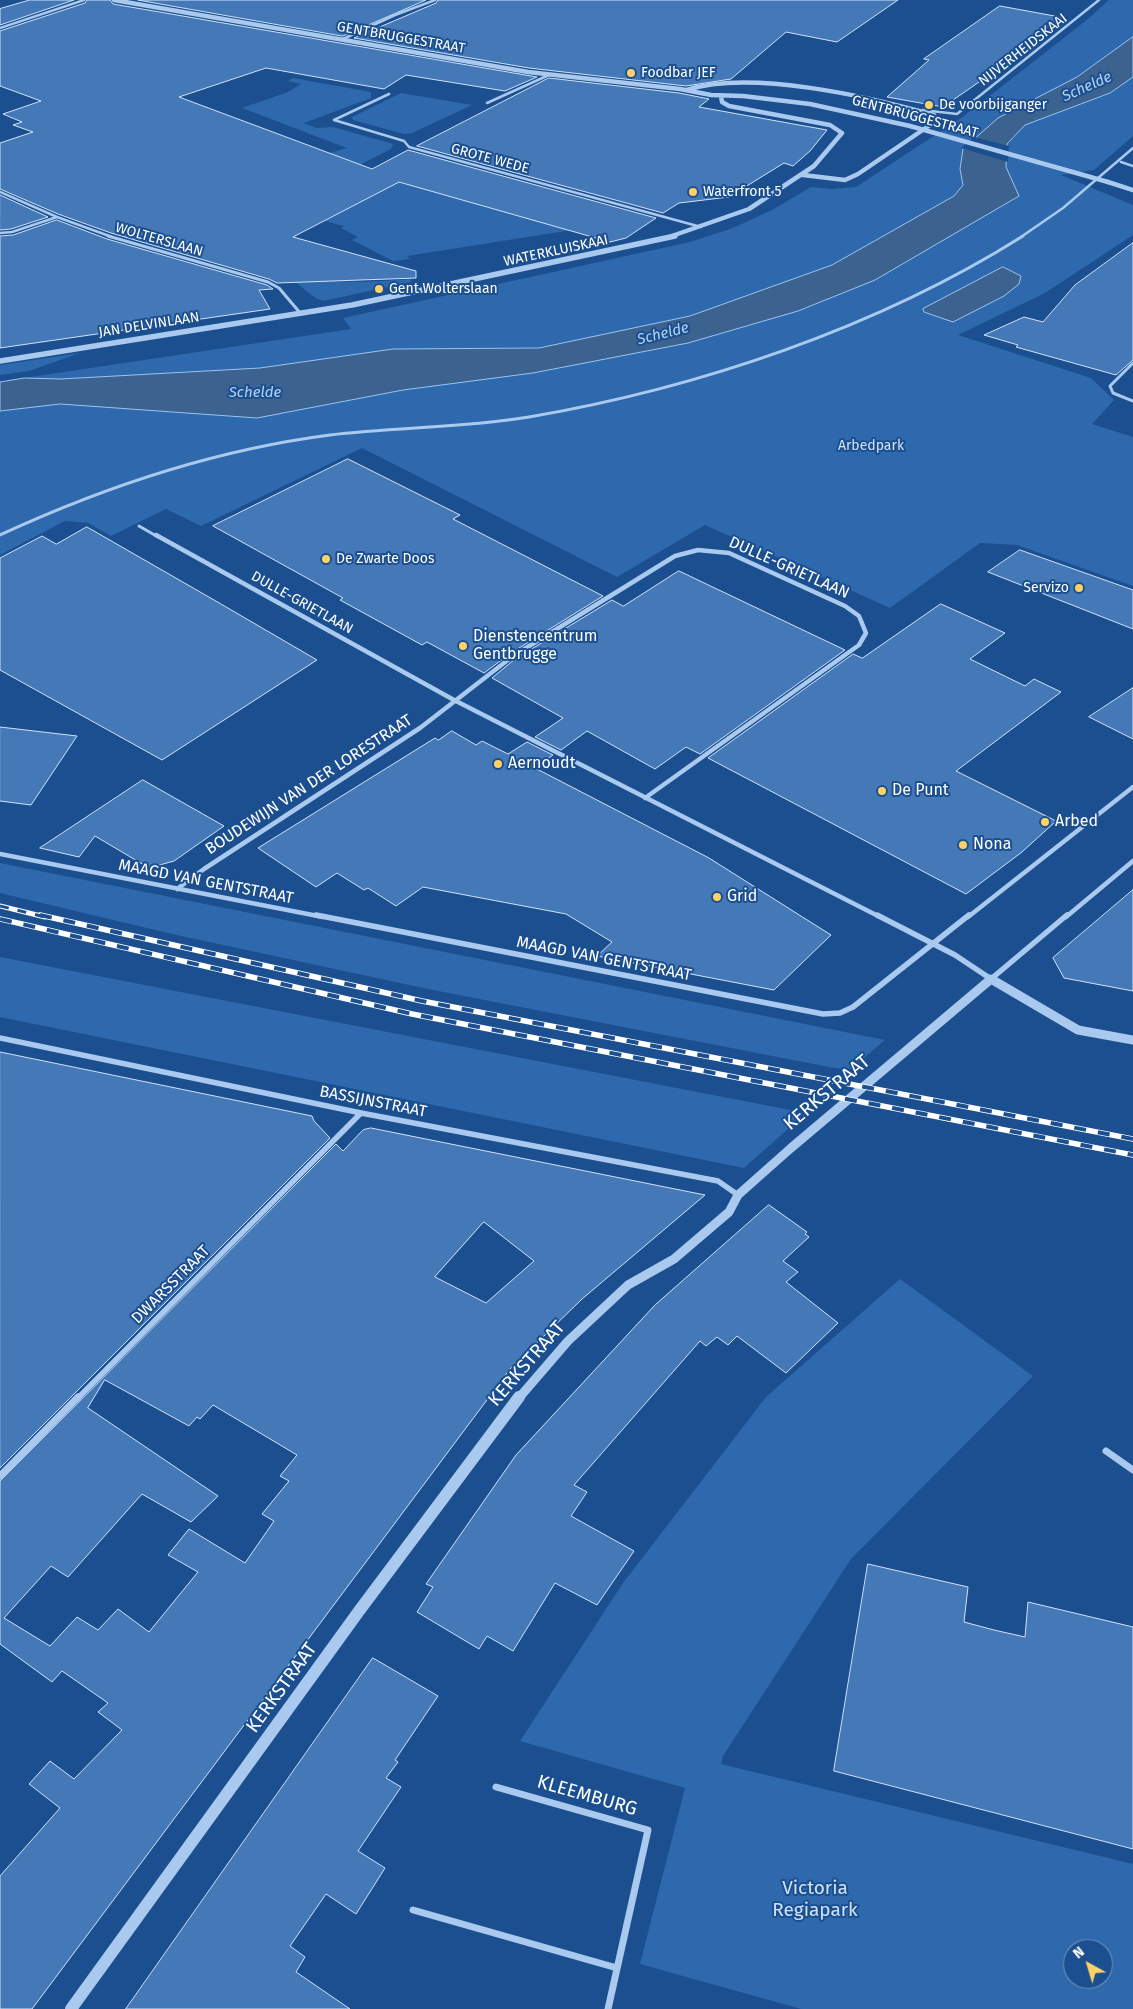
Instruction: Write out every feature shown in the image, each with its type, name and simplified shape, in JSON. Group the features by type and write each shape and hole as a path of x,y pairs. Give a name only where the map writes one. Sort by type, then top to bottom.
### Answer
{"street":[{"path":"0,28 84,0"},
{"name":"GENTBRUGGESTRAAT","path":"114,0 549,75 687,90 722,96 743,96 810,104 910,126 1133,190"},
{"path":"343,39 395,15 435,0"},
{"name":"NIJVERHEIDSKAAI","path":"957,114 1099,0"},
{"path":"487,103 549,75"},
{"path":"722,96 744,83"},
{"name":"GENTBRUGGESTRAAT","path":"687,90 702,84 744,83 824,93 915,109 957,114"},
{"name":"GROTE WEDE","path":"389,94 334,120 404,141 409,147 703,227"},
{"name":"WATERKLUISKAAI","path":"302,314 634,246 703,227 749,209 803,175 814,166 842,133 840,130 821,122 729,106 722,102 722,96"},
{"path":"803,175 837,180 858,174 936,121 934,115 915,109"},
{"path":"0,536 117,485 161,470 234,451 291,440 524,418 588,407 722,371 852,325 962,271 1010,245 1060,211 1087,186 1121,162 1133,148"},
{"path":"1121,162 1133,166"},
{"name":"WOLTERSLAAN","path":"0,192 57,217 105,235 268,282 279,288 302,314"},
{"path":"0,233 12,232 57,217"},
{"name":"JAN DELVINLAAN","path":"0,360 302,314"},
{"path":"1133,363 1110,386 1113,393 1133,400"},
{"name":"DULLE-GRIETLAAN","path":"139,526 454,700 932,944 991,979"},
{"name":"DULLE-GRIETLAAN","path":"454,700 513,656 669,560 686,552 707,550 729,553 857,613 864,624 866,633 859,645 645,798"},
{"name":"BOUDEWIJN VAN DER LORESTRAAT","path":"177,889 204,869 420,728 454,700"},
{"name":"MAAGD VAN GENTSTRAAT","path":"0,854 822,1014 840,1013 853,1007 1133,787"},
{"name":"KERKSTRAAT","path":"71,2009 359,1611 520,1396 568,1341 628,1285 674,1259 729,1212 738,1195 991,979 1133,861"},
{"path":"991,979 1078,1030 1133,1040"},
{"name":"BASSIJNSTRAAT","path":"0,1038 361,1113 718,1181 738,1195"},
{"name":"DWARSSTRAAT","path":"0,1476 361,1113"},
{"path":"1106,1451 1133,1470"},
{"name":"KLEEMBURG","path":"496,1787 648,1830 608,2009"},
{"path":"413,1910 617,1968"}],"green space":[{"path":"1109,0 1133,0 1133,37 1077,77 999,118 985,131 960,169 963,185 954,196 832,265 690,316 539,348 393,349 260,368 61,379 24,378 351,329 343,318 690,242 733,228 772,210 811,187 832,189 856,187 964,116 1088,19"},
{"name":"Arbedpark","path":"1133,77 1133,136 1094,170 1061,175 1133,205 1133,235 1045,293 958,335 1091,378 1114,400 1092,424 1133,437 1133,586 1017,545 980,543 890,608 705,525 617,577 362,448 201,526 166,509 111,536 88,523 65,521 0,555 0,411 60,404 257,418 403,390 533,373 798,311 875,280 1018,196 1006,167 1007,144 1025,125 1110,93"},
{"path":"293,78 371,92 371,98 304,123 316,128 333,127 393,144 391,149 270,210 277,168 347,148 242,108 288,92 301,84 288,81"},
{"path":"401,93 472,105 412,133 404,134 353,120 352,117"},
{"path":"405,178 572,230 407,256 410,259 393,261 352,240 358,237 341,228 344,226 325,221"},
{"path":"292,277 351,282 410,279 411,282 323,301 314,297 290,279"},
{"path":"80,353 29,371 0,375 0,365"},
{"path":"0,863 885,1040 851,1069 834,1068 428,989 172,934 0,893"},
{"path":"0,957 806,1113 744,1168 0,1017"},
{"name":"Victoria Regiapark","path":"900,1279 1033,1376 851,1559 723,1756 721,1764 1133,1864 1133,2009 801,2009 640,1964 685,1788 520,1741 623,1583 766,1397"}],"water":[{"name":"Schelde","path":"1133,37 1133,77 1110,93 1025,125 1007,144 1006,167 1019,196 875,280 798,311 688,343 533,373 403,390 257,418 60,404 0,411 0,382 24,378 61,379 260,368 393,349 539,348 690,316 832,265 954,196 963,185 960,169 963,149 998,118 1077,77"},
{"path":"1003,267 1021,276 1019,284 1004,296 953,322 924,312 923,309"}],"pier":[{"path":"974,137 1009,146 1008,162 961,148"}],"building":[{"path":"30,0 74,0 0,25 0,9"},
{"path":"87,0 110,0 113,4 537,77 505,91 406,75 384,89 266,68 179,97 372,169 408,150 656,218 626,238 610,242 399,182 293,237 416,271 416,278 277,283 269,279 111,233 58,214 0,189 0,143 33,132 13,125 22,122 3,114 41,101 0,86 0,31 85,3"},
{"path":"138,0 426,0 343,36"},
{"path":"438,0 898,0 837,42 786,32 731,79 686,86 529,68 354,38 436,3"},
{"path":"1000,6 1060,17 992,73 943,107 887,97 929,60 924,59"},
{"path":"549,78 679,93 709,99 699,107 827,130 810,151 793,166 784,163 729,197 679,203 663,213 417,146"},
{"path":"0,195 48,217 11,229 0,230"},
{"path":"57,220 107,239 267,285 273,289 259,290 270,309 0,348 0,236 13,235"},
{"path":"1133,243 1133,360 1116,375 1016,347 1018,345 984,335 1024,317 1043,322 1075,285"},
{"name":"De Zwarte Doos","path":"348,459 460,515 453,519 603,596 511,653 484,673 427,642 422,645 340,600 343,598 213,526"},
{"path":"87,527 317,660 162,760 0,670 0,558 42,536 56,544"},
{"name":"Servizo","path":"1020,550 1133,590 1133,629 988,572"},
{"path":"679,571 845,650 700,754 686,747 655,769 587,731 561,750 535,737 563,718 492,678 515,659 612,600 623,606"},
{"path":"941,604 1005,633 970,659 1025,686 1034,679 1061,692 956,771 1056,821 1022,852 966,894 708,758 853,654 862,658"},
{"path":"1133,688 1133,739 1089,717"},
{"path":"0,727 77,736 31,805 0,801"},
{"path":"452,731 476,745 482,741 508,754 527,742 553,755 535,768 709,858 831,935 774,990 597,956 612,942 566,914 423,887 396,906 368,888 364,890 337,873 316,887 258,848 435,738 438,740"},
{"path":"143,780 224,826 174,861 149,868 95,836 79,857 40,848"},
{"path":"1133,890 1133,991 1064,978 1053,958"},
{"path":"0,1052 312,1116 314,1121 330,1138 0,1468"},
{"path":"371,1128 705,1195 582,1299 510,1369 32,2009 0,2009 0,1876 60,1808 29,1784 50,1761 74,1779 122,1730 98,1712 108,1703 62,1671 52,1682 0,1644 0,1481 336,1144 343,1151 363,1130","holes":["484,1222 534,1261 486,1303 435,1277","105,1380 189,1426 197,1417 200,1419 213,1405 297,1455 280,1476 289,1481 262,1514 274,1521 245,1563 189,1529 168,1555 198,1572 149,1632 118,1609 98,1630 77,1617 50,1646 4,1618 51,1566 68,1577 142,1494 191,1522 218,1496 88,1408"]},
{"path":"769,1205 807,1232 805,1234 809,1237 783,1261 798,1272 786,1282 838,1323 786,1373 737,1336 728,1345 717,1337 706,1346 700,1341 574,1485 587,1492 571,1516 634,1551 597,1605 555,1583 513,1651 487,1636 479,1649 417,1612 433,1587 426,1584 516,1455 655,1305"},
{"path":"868,1564 968,1587 964,1622 994,1630 1025,1637 1028,1602 1133,1627 1133,1849 834,1771"},
{"path":"373,1658 438,1696 395,1760 398,1762 386,1778 401,1787 358,1851 385,1868 356,1914 326,1894 290,1946 305,1957 296,1972 350,2009 126,2009"}],"railway":[{"path":"0,906 45,917"},
{"path":"40,915 422,1001 1133,1139"},
{"path":"0,919 412,1014 1133,1155"}],"place":[{"name":"Foodbar JEF","path":"631,73"},
{"name":"De voorbijganger","path":"929,105"},
{"name":"Waterfront 5","path":"693,192"},
{"name":"Gent Wolterslaan","path":"379,289"},
{"name":"De Zwarte Doos","path":"326,559"},
{"name":"Servizo","path":"1079,588"},
{"name":"Dienstencentrum Gentbrugge","path":"463,646"},
{"name":"Aernoudt","path":"498,764"},
{"name":"De Punt","path":"882,791"},
{"name":"Arbed","path":"1045,822"},
{"name":"Nona","path":"963,845"},
{"name":"Grid","path":"717,897"}]}
